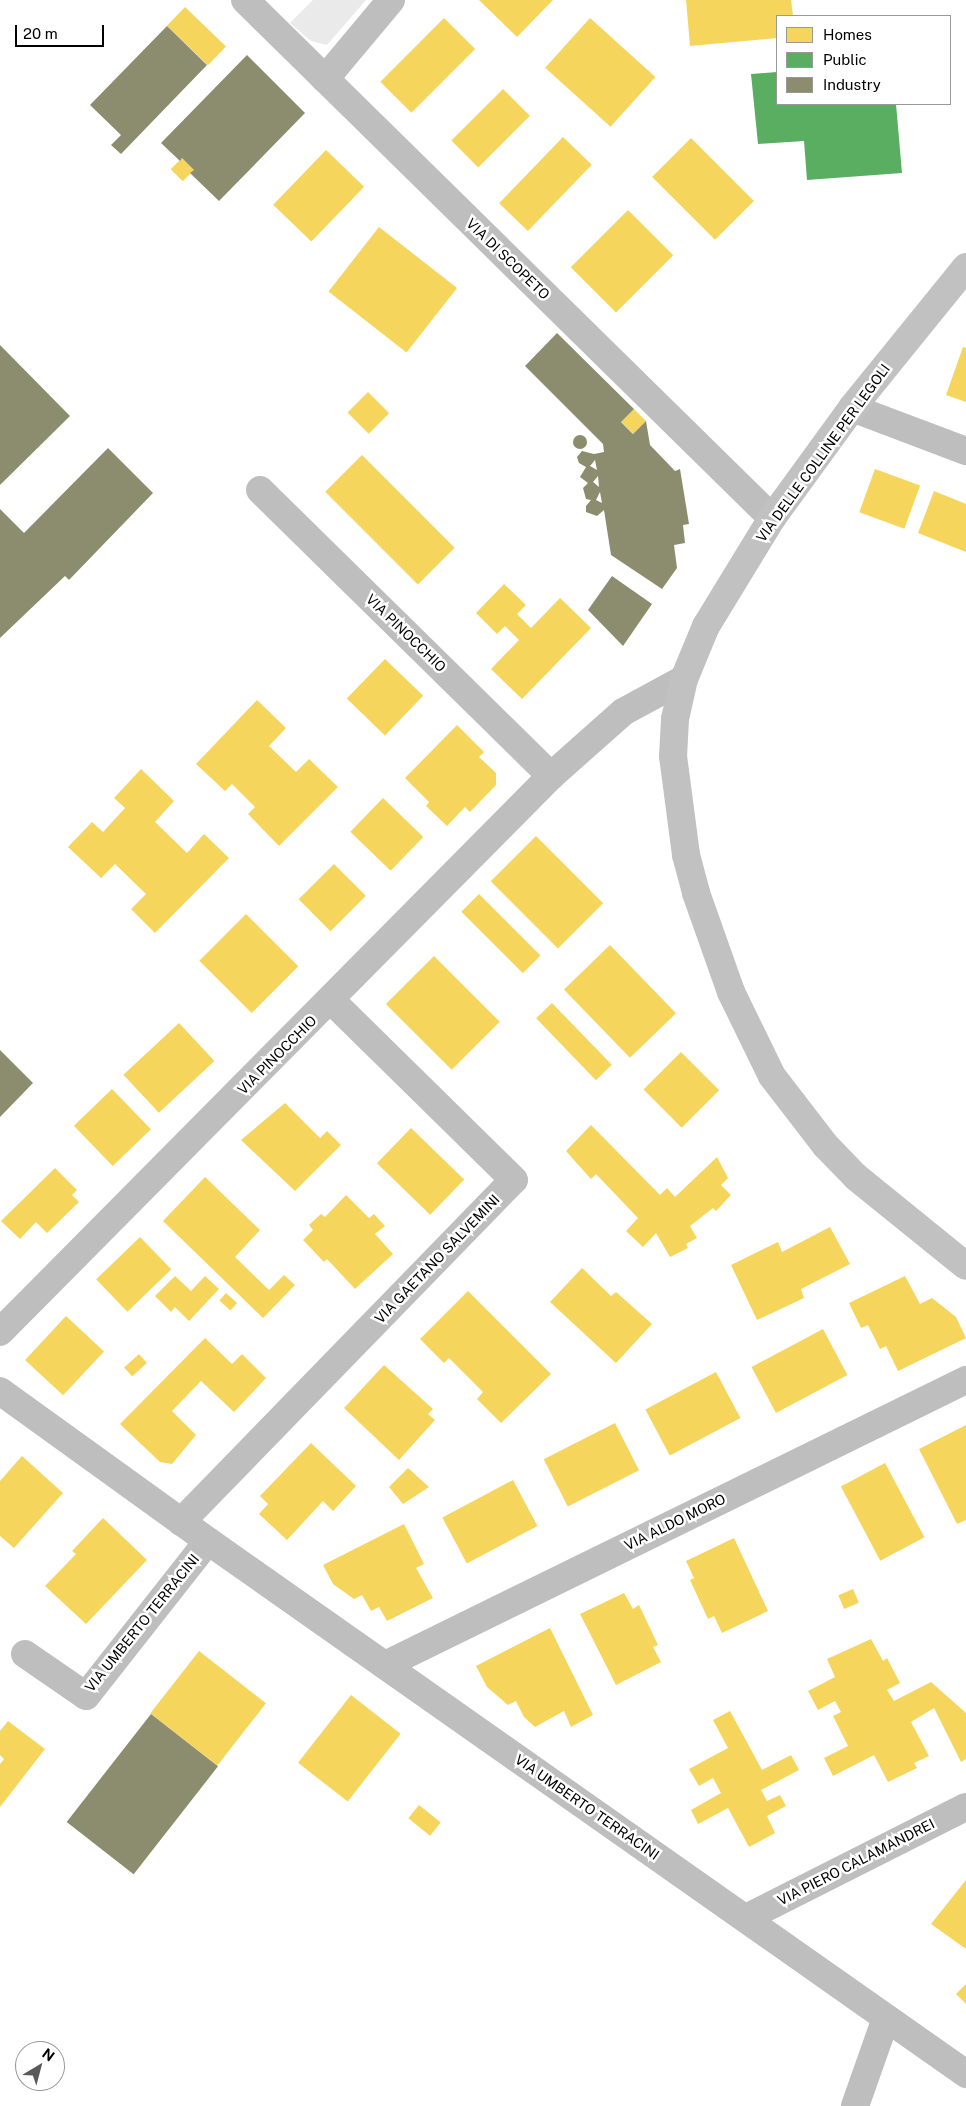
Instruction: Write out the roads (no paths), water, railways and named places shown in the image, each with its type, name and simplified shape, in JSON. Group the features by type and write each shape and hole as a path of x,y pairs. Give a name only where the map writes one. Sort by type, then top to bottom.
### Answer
{"street":[{"name":"VIA DI SCOPETO","path":"245,0 772,518"},
{"path":"325,79 391,0"},
{"name":"VIA DELLE COLLINE PER LEGOLI","path":"966,267 852,408 772,518 706,626 684,679 675,719 673,756 686,855 731,992 750,1035 772,1076 826,1146 889,1205 966,1266"},
{"path":"852,408 966,451"},
{"name":"VIA PINOCCHIO","path":"260,490 551,776"},
{"name":"VIA PINOCCHIO","path":"0,1332 332,1001 551,776 623,712 684,679"},
{"name":"VIA GAETANO SALVEMINI","path":"181,1522 514,1180 332,1001"},
{"name":"VIA ALDO MORO","path":"385,1665 966,1380"},
{"name":"VIA UMBERTO TERRACINI","path":"0,1391 181,1522 966,2074"},
{"name":"VIA UMBERTO TERRACINI","path":"25,1654 86,1696 208,1541"},
{"name":"VIA PIERO CALAMANDREI","path":"746,1918 966,1807"},
{"path":"855,2106 886,2018"}]}
